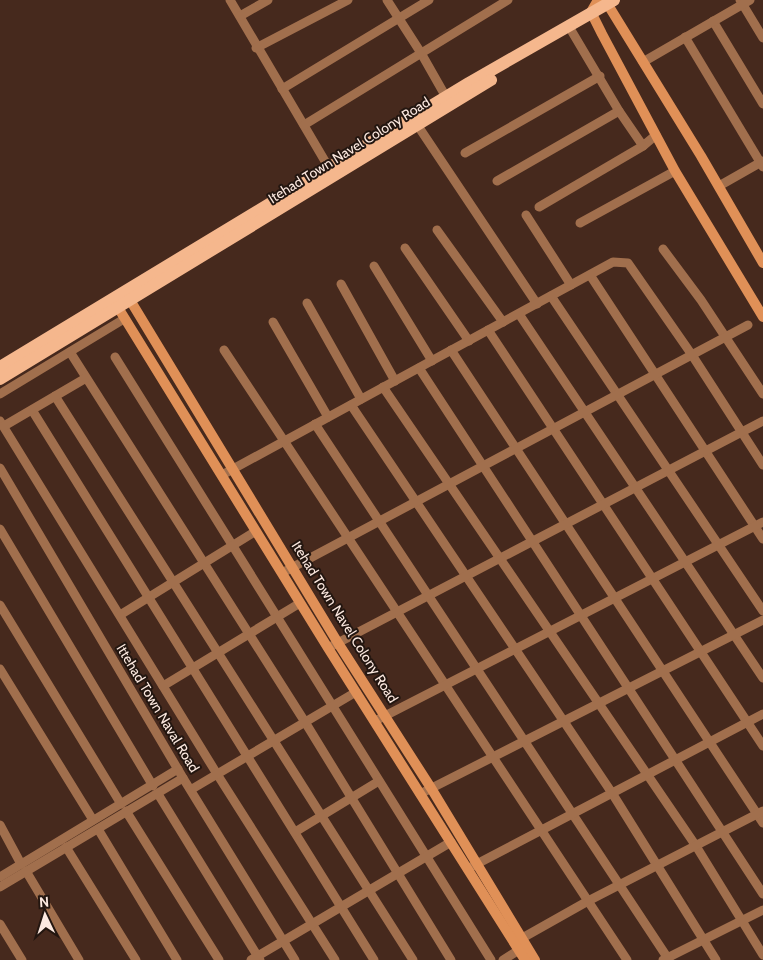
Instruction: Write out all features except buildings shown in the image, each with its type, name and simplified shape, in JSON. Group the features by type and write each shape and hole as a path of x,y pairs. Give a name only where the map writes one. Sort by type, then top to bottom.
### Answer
{"main road":[{"name":"Itehad Town Navel Colony Road","path":"0,379 115,304 573,26 606,1"},
{"name":"Itehad Town Navel Colony Road","path":"415,122 446,97 573,26"},
{"name":"Itehad Town Navel Colony Road","path":"0,368 115,304"}],"street":[{"path":"230,0 256,48 332,173"},
{"path":"240,16 268,0"},
{"path":"256,48 348,0"},
{"path":"387,0 422,53 446,97"},
{"path":"282,89 429,0"},
{"path":"304,125 508,0"},
{"path":"606,1 763,263"},
{"path":"643,62 744,1 763,38"},
{"path":"592,12 675,171 763,317"},
{"path":"713,21 763,104"},
{"path":"573,26 619,111 643,146"},
{"path":"685,37 762,164 718,186"},
{"path":"465,153 600,76"},
{"path":"497,181 619,111"},
{"path":"415,122 537,304"},
{"path":"539,207 643,146 656,135"},
{"path":"580,224 675,171"},
{"path":"526,214 571,285"},
{"path":"437,230 503,322"},
{"path":"405,248 469,341"},
{"path":"663,249 701,300 763,394"},
{"path":"222,475 613,262 628,263 692,355 763,465"},
{"path":"374,266 432,361"},
{"path":"590,275 705,451 759,524 763,539"},
{"path":"341,284 395,381"},
{"name":"Itehad Town Navel Colony Road","path":"128,296 338,643 431,788 472,867 518,944 525,960"},
{"path":"551,296 763,611"},
{"path":"307,303 361,399"},
{"name":"Itehad Town Navel Colony Road","path":"115,304 420,794 451,842 472,867"},
{"path":"519,314 763,678"},
{"path":"0,394 124,319"},
{"path":"273,322 328,417"},
{"path":"282,572 748,325"},
{"path":"488,330 763,746"},
{"path":"224,350 627,960"},
{"path":"451,350 710,742 760,813 763,823"},
{"path":"70,352 305,722 451,960"},
{"path":"116,357 426,857 492,960"},
{"path":"420,368 763,894"},
{"path":"86,378 32,410 2,423 217,774 335,960"},
{"path":"383,387 696,846 763,955"},
{"path":"55,396 413,960"},
{"path":"351,405 612,793 716,960"},
{"path":"32,410 374,960"},
{"path":"328,648 763,421"},
{"path":"315,424 666,959 763,910"},
{"name":"Ittehad Town Naval Road","path":"0,468 178,769 192,789 294,960"},
{"path":"375,721 759,524"},
{"path":"0,529 153,786"},
{"path":"120,615 256,531"},
{"path":"163,686 300,602"},
{"path":"0,605 218,960"},
{"path":"420,794 763,620"},
{"path":"0,669 177,960"},
{"path":"192,789 356,692"},
{"path":"472,867 763,714"},
{"path":"0,886 23,867 123,808 178,769"},
{"path":"123,808 158,794 184,778"},
{"path":"296,832 379,781"},
{"path":"158,794 256,959 282,940 451,842"},
{"path":"503,960 518,944 588,901 760,813"},
{"path":"0,825 79,960"},
{"path":"0,877 66,847 96,825"},
{"path":"66,847 136,960"},
{"path":"0,924 22,960"},
{"name":"Itehad Town Navel Colony Road","path":"518,944 535,960"}]}
